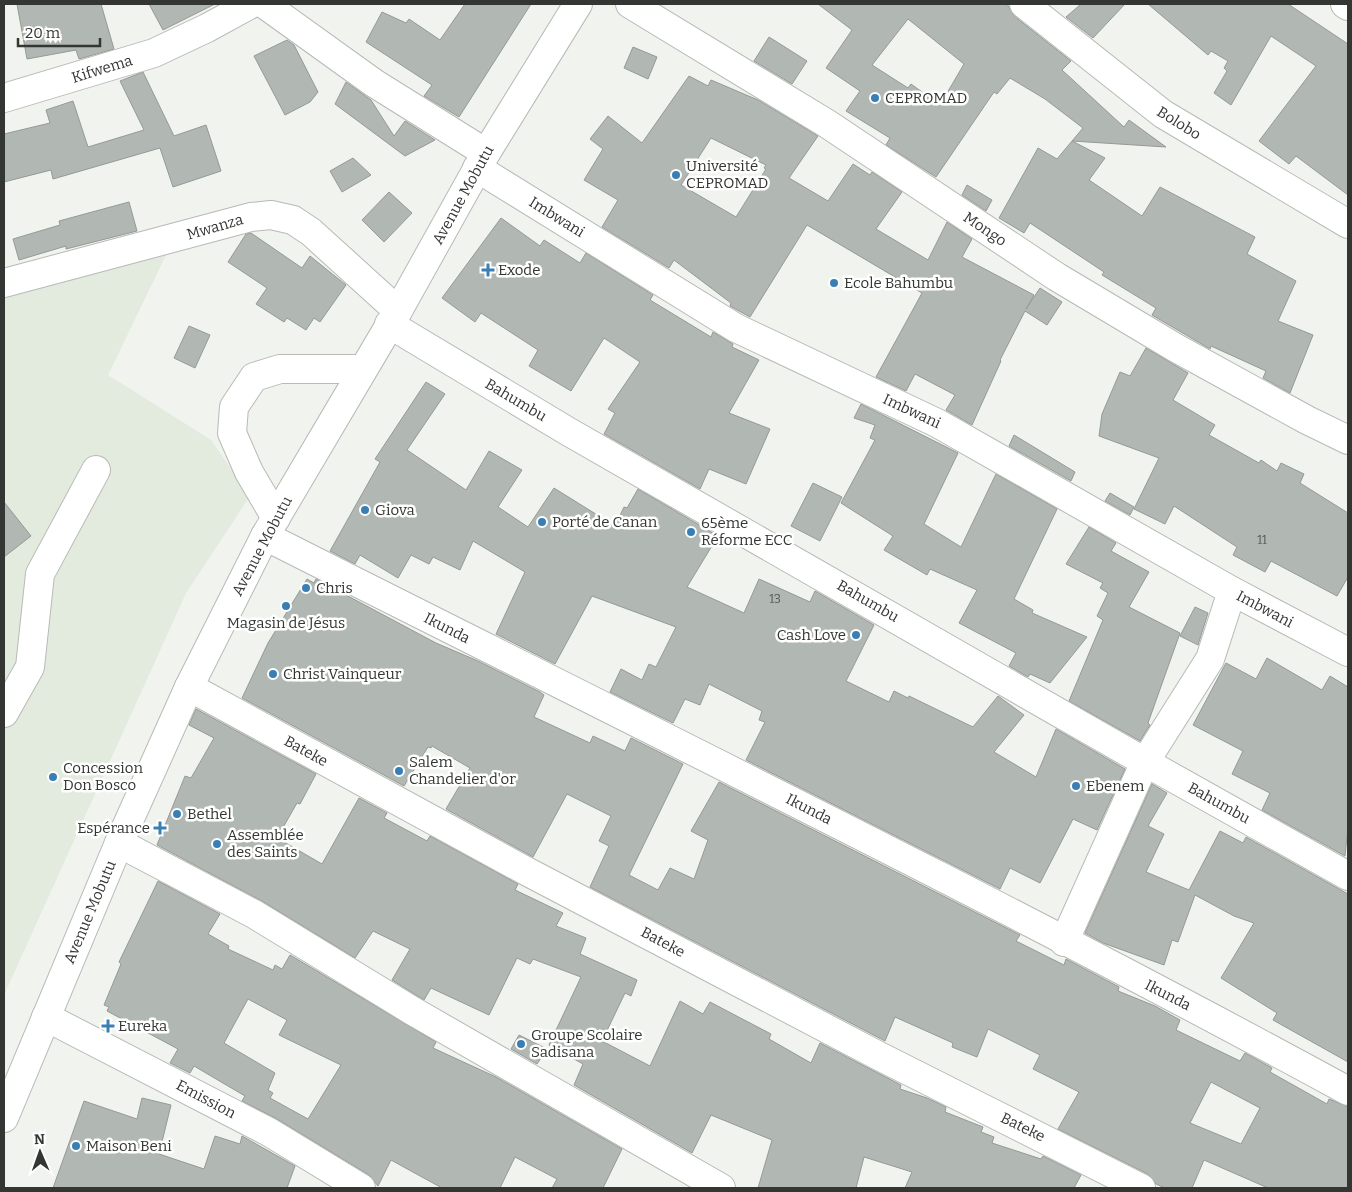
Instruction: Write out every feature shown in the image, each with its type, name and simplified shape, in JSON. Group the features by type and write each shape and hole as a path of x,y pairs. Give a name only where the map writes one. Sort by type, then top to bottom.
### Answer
{"street":[{"name":"Kifwema","path":"4,98 154,53 207,28 251,4"},
{"name":"Imbwani","path":"264,4 482,161 736,328 937,423 1232,591 1348,652"},
{"name":"Avenue Mobutu","path":"4,1118 11,1077 46,1017 119,843 189,687 270,527 394,317 482,161 578,4"},
{"name":"Mongo","path":"630,4 826,123 1057,277 1176,348 1306,420 1348,440"},
{"name":"Bolobo","path":"1024,4 1163,114 1348,224"},
{"name":"Mwanza","path":"4,284 251,217 271,215 292,220 311,232 394,317"},
{"name":"Bahumbu","path":"394,317 569,432 1348,876"},
{"path":"270,527 232,433 234,407 254,378 280,369 363,369"},
{"path":"4,713 30,667 40,574 96,470"},
{"name":"Ikunda","path":"270,527 673,740 1229,1026 1348,1091"},
{"path":"1064,942 1146,762 1210,659 1232,591"},
{"name":"Bateke","path":"189,687 555,886 879,1056 1141,1188"},
{"path":"119,843 254,914 411,1010 721,1188"},
{"name":"Emission","path":"46,1017 269,1132 361,1188"}],"shaded area":[{"name":"Concession Don Bosco","path":"179,228 108,375 211,440 250,496 186,593 4,995 4,295"}],"building":[{"path":"17,4 101,4 114,49 79,59 76,50 27,59"},
{"path":"149,4 215,4 163,30"},
{"path":"465,4 531,4 459,117 424,96 432,85 366,42 382,12 406,23 409,19 440,40"},
{"path":"818,4 1007,4 1014,16 1071,61 1062,70 1124,127 1129,120 1166,147 1072,141 1083,128 1045,99 1010,78 997,94 994,92 936,177 886,145 890,138 846,111 860,91 826,68 852,30","holes":["908,19 964,64 940,105 911,84 908,88 872,65"]},
{"path":"1081,4 1125,4 1093,38 1066,17"},
{"path":"1148,4 1288,4 1348,44 1348,195 1296,156 1289,164 1259,141 1316,66 1271,36 1231,105 1214,93 1227,71 1224,68 1228,61 1211,51 1208,55"},
{"path":"769,37 807,61 792,84 754,61"},
{"path":"287,40 294,45 318,92 310,102 285,115 254,56"},
{"path":"633,47 657,57 648,79 624,68"},
{"path":"143,72 174,136 206,125 221,171 173,187 160,148 53,179 51,170 4,182 4,134 50,123 46,110 73,101 88,147 144,130 120,81"},
{"path":"689,76 708,86 711,80 758,100 818,136 789,178 828,201 853,164 870,175 872,172 902,192 876,229 928,260 947,222 972,239 962,257 1034,295 1026,309 1040,288 1062,302 1047,325 1025,311 1000,360 972,425 946,410 955,395 915,374 906,391 876,377 922,293 807,225 750,317 730,306 731,303 674,260 669,268 602,227 618,200 584,180 603,149 590,139 608,116 642,143","holes":["711,138 766,165 764,168 766,169 736,217 681,185"]},
{"path":"346,82 371,100 394,136 405,121 435,140 405,156 335,104"},
{"path":"1072,141 1105,158 1089,180 1142,216 1160,187 1255,237 1247,254 1296,281 1278,321 1313,335 1290,393 1263,378 1266,371 1211,346 1210,349 1152,315 1156,308 1102,275 1104,272 1030,223 1024,233 999,218 1038,148 1057,159"},
{"path":"353,158 371,175 342,192 330,171"},
{"path":"967,185 992,200 986,211 962,195"},
{"path":"389,192 412,213 384,242 362,220"},
{"path":"129,202 137,231 66,249 66,246 19,260 13,239 60,225 59,221"},
{"path":"501,218 540,246 544,240 580,263 586,253 653,295 650,300 711,337 713,332 733,344 732,347 759,360 729,413 770,429 746,484 709,469 700,489 604,434 615,413 608,409 640,362 604,338 571,391 529,366 538,350 481,313 475,322 442,298"},
{"path":"251,233 302,268 310,256 346,285 320,322 314,318 306,330 287,318 284,322 256,304 267,288 228,262 246,234"},
{"path":"189,326 210,335 195,368 174,358"},
{"path":"1146,348 1188,373 1173,400 1215,425 1209,435 1259,463 1261,460 1277,471 1281,463 1304,474 1300,483 1348,513 1348,577 1337,596 1271,561 1265,572 1233,555 1237,547 1174,506 1165,524 1134,509 1159,458 1099,436 1102,414 1120,372 1130,376"},
{"path":"426,382 445,394 407,450 466,490 489,451 522,470 498,507 528,527 554,488 615,526 624,507 627,508 638,489 718,536 687,587 744,613 759,579 810,602 815,591 874,625 846,681 889,702 894,691 908,698 909,696 973,727 998,696 1024,715 994,752 1036,777 1056,729 1125,769 1097,830 1073,819 1040,883 1010,868 1000,889 746,760 765,722 759,720 762,711 709,684 700,705 685,699 673,723 610,692 621,669 642,680 649,664 656,667 676,627 592,596 555,664 496,634 525,572 473,541 460,570 433,557 429,564 411,555 398,578 360,555 355,564 330,551 380,462 375,459"},
{"path":"861,404 958,453 924,524 961,547 996,474 1057,509 1014,599 1033,610 1032,613 1087,637 1050,683 1030,674 1028,677 1009,666 1016,653 959,623 977,590 930,569 927,575 884,550 893,536 841,503 875,440 870,438 875,425 854,418"},
{"path":"1014,435 1075,472 1071,481 1009,446"},
{"path":"813,483 842,497 820,541 791,526"},
{"path":"1110,493 1134,507 1130,515 1105,501"},
{"path":"4,502 31,536 4,557"},
{"path":"1089,527 1116,543 1111,551 1149,572 1129,607 1180,633 1148,723 1150,725 1140,741 1069,701 1103,620 1097,616 1108,593 1100,588 1103,583 1066,564"},
{"path":"307,579 314,583 316,579 436,643 478,661 540,692 544,695 534,717 590,743 593,736 625,751 631,738 683,764 629,875 658,890 670,868 694,879 708,840 691,831 719,782 1020,935 1016,941 1064,965 1066,959 1119,987 1118,991 1155,1006 1180,1020 1176,1030 1240,1061 1245,1053 1272,1068 1270,1072 1327,1104 1329,1099 1348,1107 1348,1188 1268,1188 1204,1160 1192,1188 1165,1188 1156,1184 1148,1174 1058,1129 1079,1092 1033,1069 1040,1055 988,1029 977,1057 952,1047 953,1043 895,1017 885,1041 590,887 609,846 599,841 611,816 567,794 533,857 446,809 470,768 432,746 431,748 428,747 404,786 242,698 268,643","holes":["1211,1082 1260,1108 1241,1144 1190,1123"]},
{"path":"1195,607 1208,613 1198,645 1180,636"},
{"path":"1267,658 1322,690 1330,676 1348,687 1348,827 1345,856 1262,810 1270,793 1232,774 1243,751 1193,725 1226,663 1256,679"},
{"path":"196,709 316,774 300,804 297,803 277,838 322,864 359,798 387,813 384,818 427,841 430,836 518,884 515,890 563,913 556,926 586,938 580,954 637,980 631,996 625,993 602,1041 650,1066 680,1001 703,1014 710,1002 771,1034 769,1039 811,1063 820,1043 901,1085 900,1089 927,1098 946,1107 945,1112 983,1127 981,1132 994,1137 992,1143 1041,1159 1043,1156 1081,1175 1074,1188 905,1188 912,1172 864,1157 856,1188 758,1188 772,1140 711,1115 692,1153 574,1085 583,1064 549,1045 581,977 533,959 530,964 517,958 489,1015 431,988 424,1000 392,980 410,949 373,931 355,958 262,901 157,845 185,776 191,778 214,738 189,725"},
{"path":"1152,784 1167,793 1148,826 1164,834 1146,872 1189,890 1220,831 1243,843 1246,837 1348,894 1348,1062 1273,1020 1277,1013 1221,978 1254,923 1234,916 1195,895 1178,942 1172,940 1164,965 1103,943 1085,933"},
{"path":"158,881 220,914 208,934 229,946 228,949 273,970 275,965 282,969 290,955 436,1042 433,1048 496,1077 622,1149 603,1188 552,1188 557,1179 515,1157 500,1188 442,1188 391,1160 378,1186 369,1175 277,1119 242,1101 245,1096 194,1066 190,1073 170,1063 178,1049 107,1011 109,1007 104,1005 121,964 119,962","holes":["248,999 287,1020 279,1035 341,1065 308,1119 270,1098 273,1093 268,1090 275,1073 224,1043"]},
{"path":"519,1035 547,1049 537,1064 511,1049"},
{"path":"142,1098 171,1105 159,1154 204,1169 215,1136 240,1144 242,1136 295,1166 287,1188 53,1188 84,1101 137,1119"}],"place":[{"name":"CEPROMAD","path":"875,98"},
{"name":"Université CEPROMAD","path":"676,175"},
{"name":"Exode","path":"488,270"},
{"name":"Ecole Bahumbu","path":"834,283"},
{"name":"Giova","path":"365,510"},
{"name":"Porté de Canan","path":"542,522"},
{"name":"65ème Réforme ECC","path":"691,532"},
{"name":"Chris","path":"306,588"},
{"name":"Magasin de Jésus","path":"286,606"},
{"name":"Cash Love","path":"856,635"},
{"name":"Christ Vainqueur","path":"273,674"},
{"name":"Salem Chandelier d'or","path":"399,771"},
{"name":"Concession Don Bosco","path":"53,777"},
{"name":"Ebenem","path":"1076,786"},
{"name":"Bethel","path":"177,814"},
{"name":"Espérance","path":"160,828"},
{"name":"Assemblée des Saints","path":"217,844"},
{"name":"Eureka","path":"108,1026"},
{"name":"Groupe Scolaire Sadisana","path":"521,1044"},
{"name":"Maison Beni","path":"76,1146"}]}
